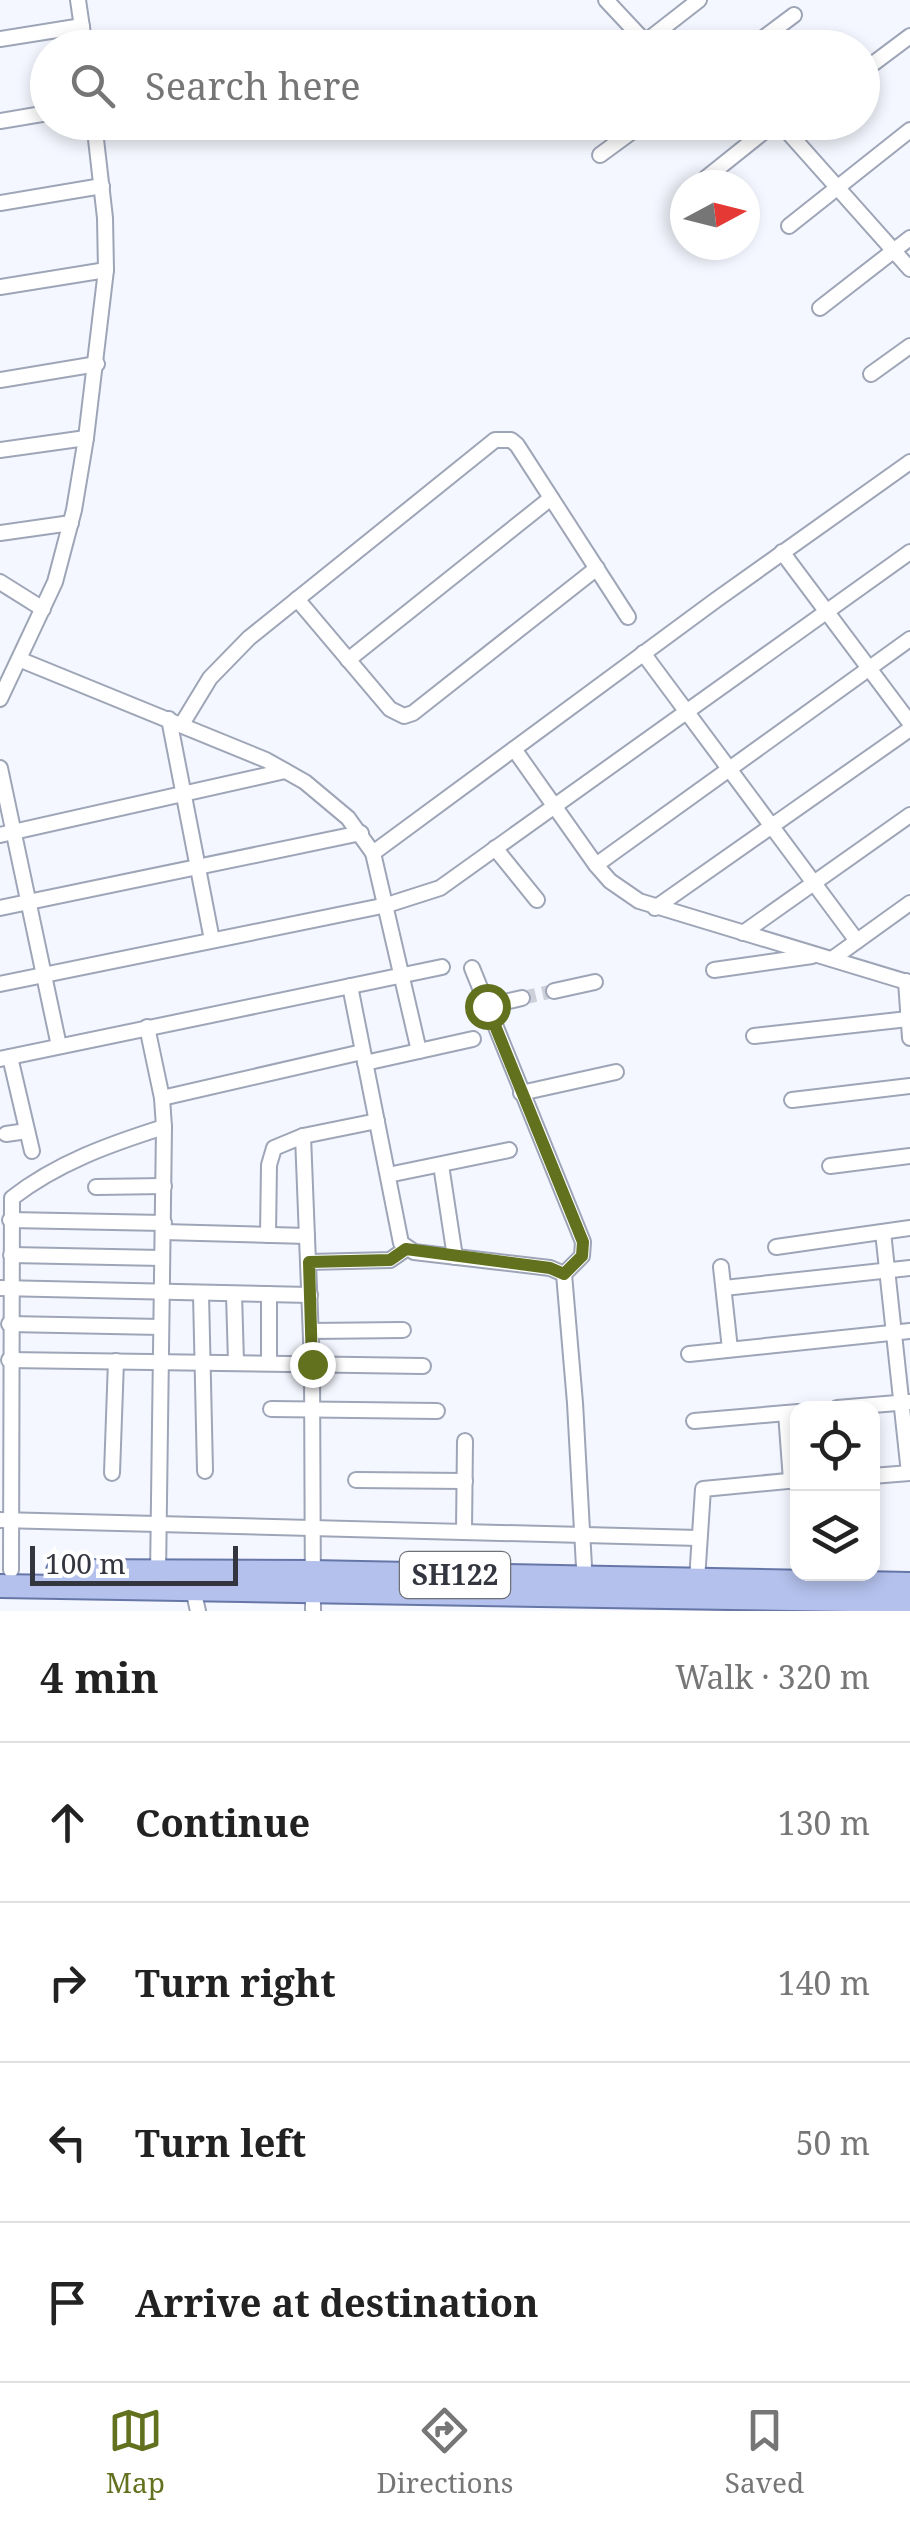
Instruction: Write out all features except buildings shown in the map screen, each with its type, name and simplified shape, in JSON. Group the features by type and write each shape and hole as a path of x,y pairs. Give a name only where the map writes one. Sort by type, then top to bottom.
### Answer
{"main road":[{"name":"SH122","path":"4,1575 158,1579 422,1601 585,1586 820,1592 910,1584"},
{"name":"SH122","path":"158,1579 196,1600 312,1591 696,1580 820,1592 874,1606 910,1601"}],"street":[{"path":"78,0 83,30"},
{"path":"606,0 634,30"},
{"path":"665,30 699,0"},
{"path":"775,30 794,16"},
{"path":"57,30 82,26"},
{"path":"0,39 30,34"},
{"path":"880,58 910,36"},
{"path":"0,120 30,116"},
{"path":"789,226 910,130"},
{"path":"0,698 60,568 86,438 106,270 96,140"},
{"path":"600,154 620,140"},
{"path":"716,170 755,140"},
{"path":"795,140 910,268"},
{"path":"0,203 102,186"},
{"path":"820,308 910,238"},
{"path":"0,286 106,270"},
{"path":"871,374 910,346"},
{"path":"0,380 97,364"},
{"path":"0,450 86,438"},
{"path":"212,940 183,795 176,721 232,654 496,440 512,440 517,445 628,616"},
{"path":"374,853 643,653 910,462"},
{"path":"348,660 551,498"},
{"path":"0,533 71,523"},
{"path":"655,908 910,726 782,552"},
{"path":"0,984 387,905 440,888 910,552"},
{"path":"297,599 390,709 404,716 413,713 596,568"},
{"path":"0,582 43,609"},
{"path":"596,865 910,639"},
{"path":"643,653 857,941"},
{"path":"20,660 176,721 285,771 330,802 361,833 374,853 419,1051"},
{"path":"514,748 596,865 623,892 655,908 908,982 910,1038"},
{"path":"0,768 7,834 29,902 60,1046"},
{"path":"7,834 285,771"},
{"path":"743,934 910,815"},
{"path":"0,908 361,833"},
{"path":"496,848 537,900"},
{"path":"714,970 825,958 857,941 910,902"},
{"path":"32,1151 5,1058 442,967"},
{"path":"472,968 583,1242 582,1256 564,1274 585,1586"},
{"path":"554,991 595,982"},
{"path":"350,986 398,1232 406,1249"},
{"path":"487,1006 522,998"},
{"path":"754,1036 908,1019"},
{"path":"147,1028 164,1127 158,1579"},
{"path":"162,1098 473,1039"},
{"path":"521,1093 616,1072"},
{"path":"792,1100 910,1086"},
{"path":"268,1235 271,1156 280,1144 377,1121"},
{"path":"4,1575 6,1351 10,1324 5,1288 10,1255 6,1199 95,1150 164,1127"},
{"path":"6,1134 28,1130"},
{"path":"303,1136 312,1364 312,1591"},
{"path":"388,1175 510,1150"},
{"path":"830,1166 910,1156"},
{"path":"440,1164 455,1257"},
{"path":"96,1187 164,1186"},
{"path":"7,1228 163,1227 308,1236"},
{"path":"776,1247 910,1228"},
{"path":"880,1475 910,1473 903,1332 883,1232"},
{"path":"309,1262 390,1260 406,1249 550,1268 564,1274"},
{"path":"10,1255 162,1258"},
{"path":"721,1268 730,1349"},
{"path":"724,1288 910,1268"},
{"path":"5,1288 310,1295"},
{"path":"201,1294 204,1472"},
{"path":"234,1294 236,1362"},
{"path":"268,1363 270,1294"},
{"path":"10,1324 161,1327"},
{"path":"311,1330 402,1330"},
{"path":"689,1354 903,1332"},
{"path":"6,1351 116,1361 424,1366"},
{"path":"112,1473 116,1361"},
{"path":"880,1404 906,1402"},
{"path":"271,1409 438,1411"},
{"path":"694,1421 790,1413"},
{"path":"464,1531 465,1440"},
{"path":"356,1480 464,1481"},
{"path":"696,1580 703,1489 790,1480"},
{"path":"5,1520 698,1538"}],"tunnel":[{"path":"522,998 554,991"}],"route":[{"path":"312,1364 309,1262 390,1260 406,1249 550,1268 564,1274 582,1256 583,1242 487,1006"}]}
